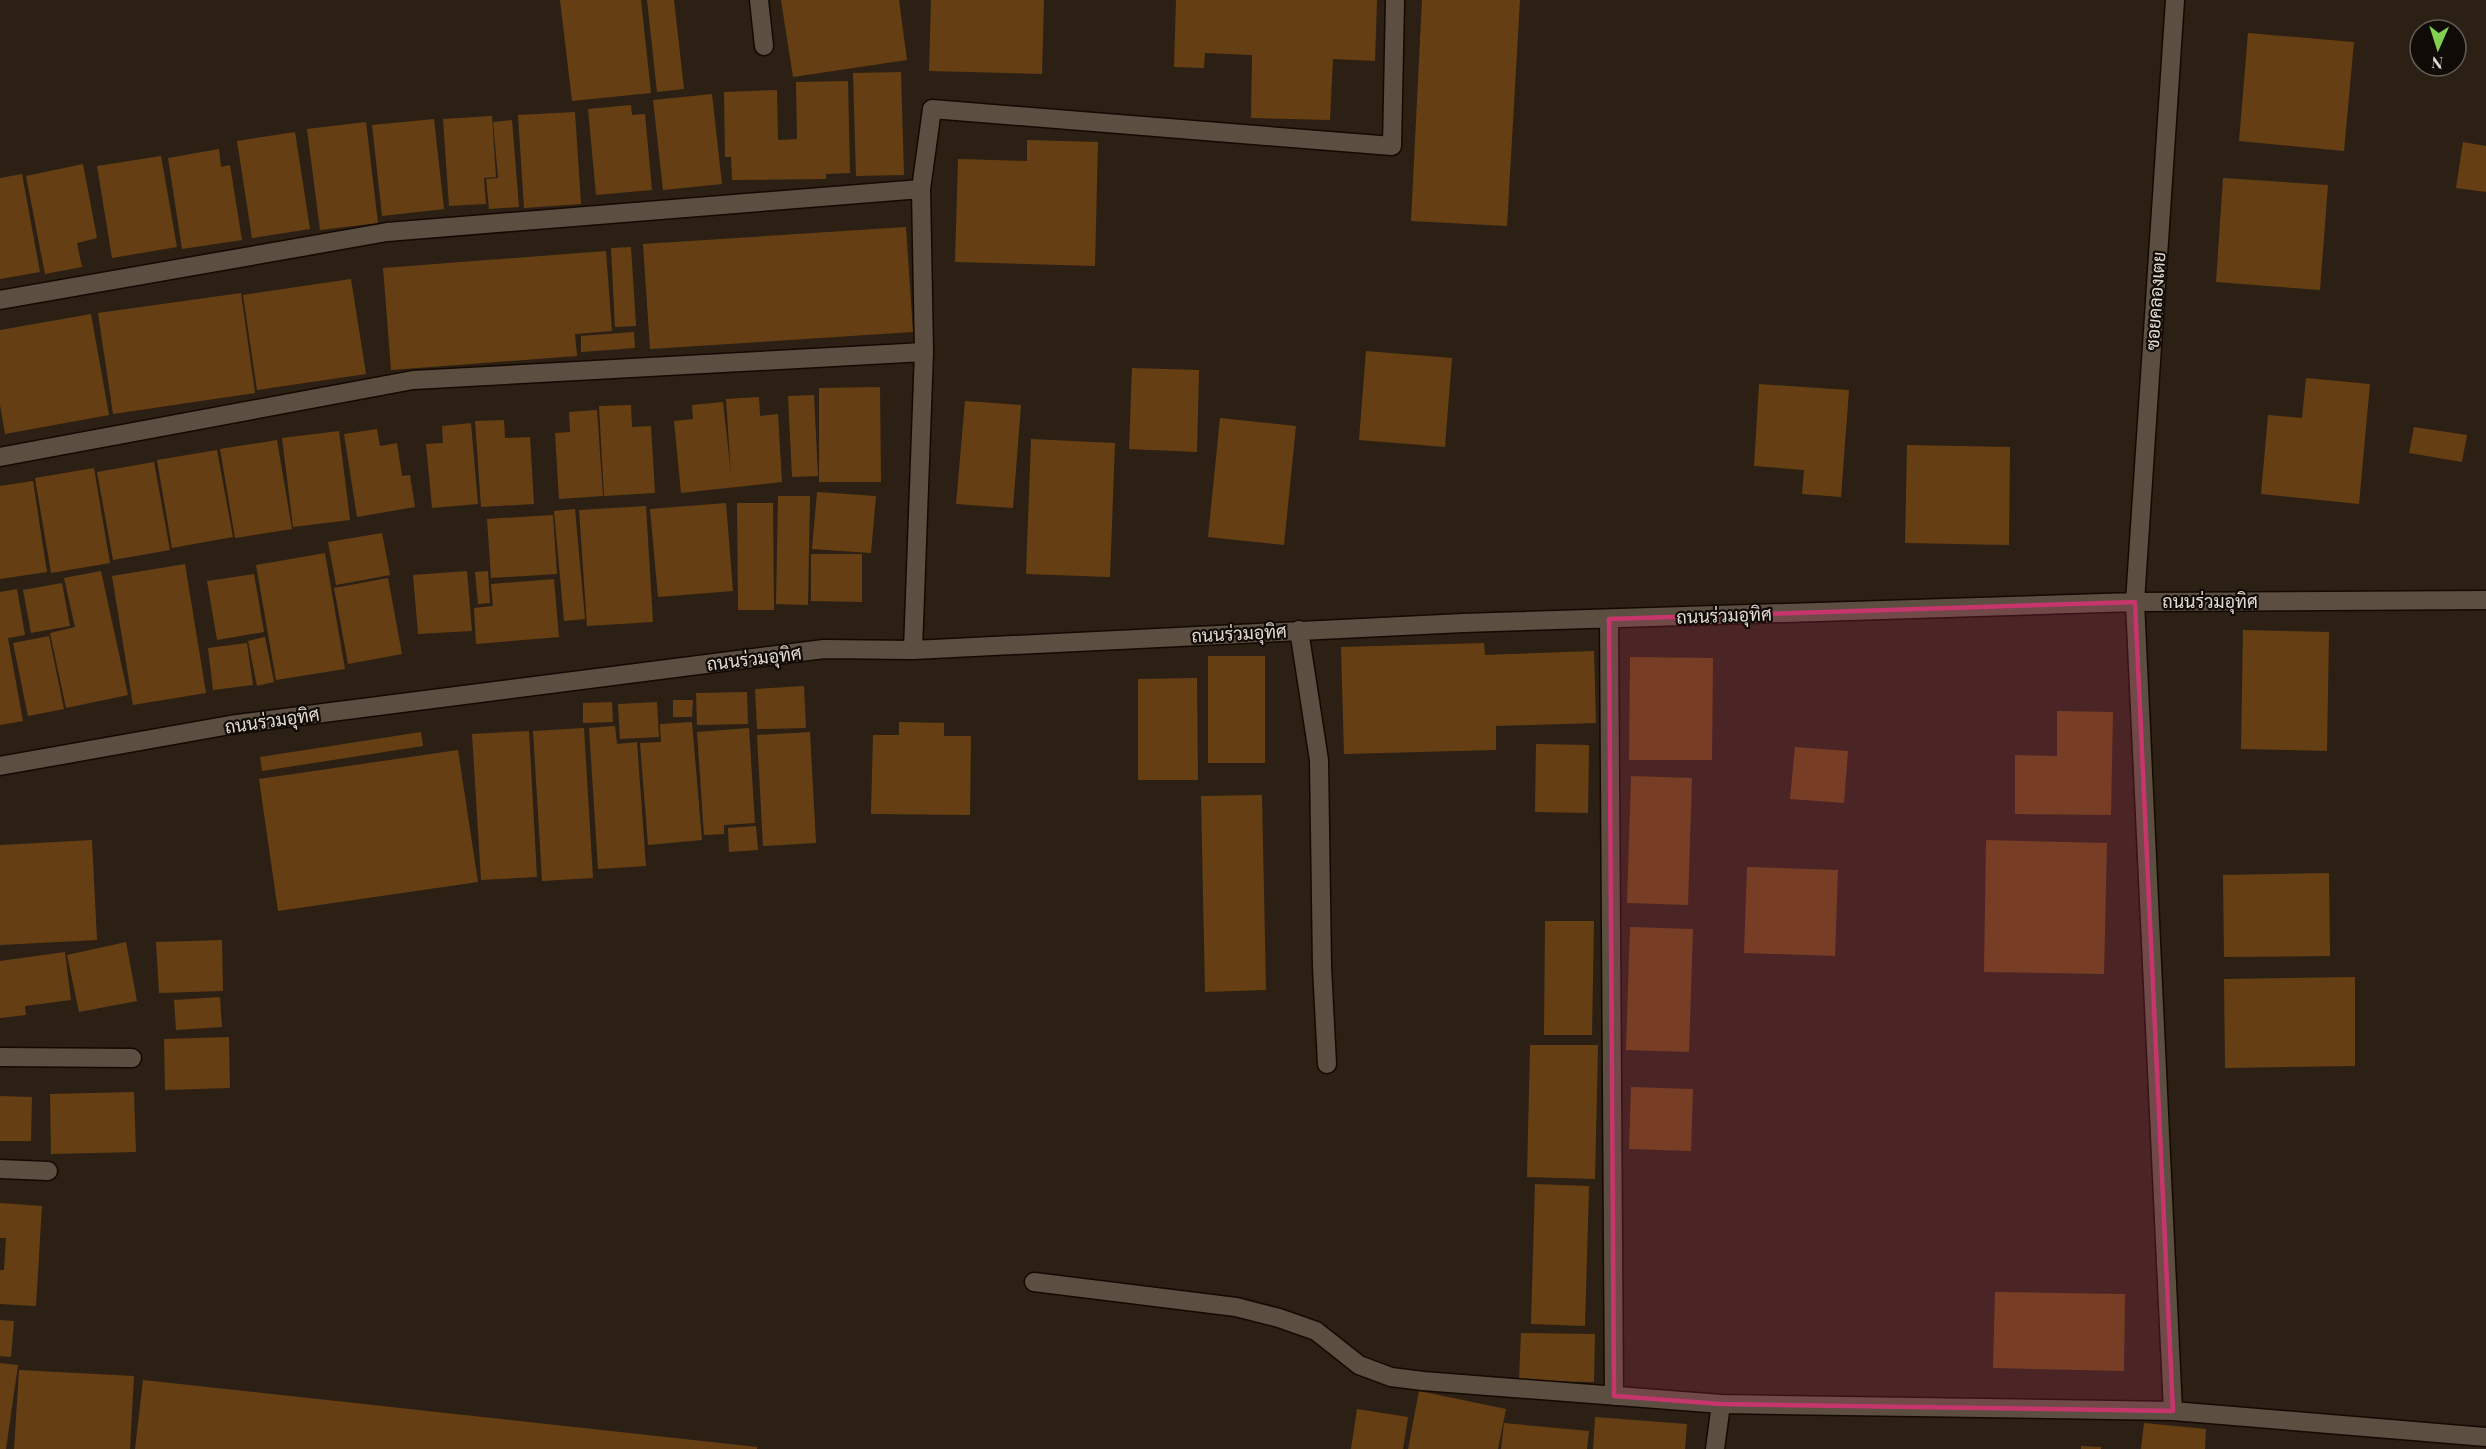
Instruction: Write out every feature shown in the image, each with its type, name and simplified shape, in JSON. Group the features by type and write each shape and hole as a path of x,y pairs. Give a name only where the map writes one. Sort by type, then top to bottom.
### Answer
{"street":[{"path":"759,0 764,46"},
{"path":"913,650 924,352 921,189 932,109 1392,146 1395,0"},
{"name":"ซอยคลองเตย","path":"2173,1411 2135,602 2175,0"},
{"path":"0,300 387,232 921,189"},
{"path":"0,457 413,380 924,352"},
{"name":"ถนนร่วมอุทิศ","path":"0,766 230,725 824,649 913,650 1299,630 2135,602 2486,600"},
{"path":"1609,619 1614,1396"},
{"path":"1299,630 1319,760 1322,955 1327,1064"},
{"path":"0,1057 132,1058"},
{"path":"0,1169 48,1171"},
{"path":"1034,1282 1236,1307 1279,1318 1316,1331 1359,1365 1391,1377 1423,1381 1721,1404 2173,1411 2441,1441 2486,1437"},
{"path":"1715,1449 1721,1404"}],"highlighted area":[{"path":"2135,602 2173,1411 1721,1404 1614,1396 1609,619"}],"building":[{"path":"560,0 641,0 651,93 572,101"},
{"path":"647,0 674,0 684,89 657,92"},
{"path":"781,0 899,0 907,60 793,77"},
{"path":"931,0 1044,0 1042,74 929,71"},
{"path":"1176,0 1377,0 1375,61 1333,59 1330,120 1251,118 1252,55 1205,53 1204,68 1174,67"},
{"path":"1422,0 1520,0 1507,226 1411,221"},
{"path":"2248,33 2354,42 2344,151 2239,141"},
{"path":"901,72 904,175 856,176 853,73"},
{"path":"848,81 850,173 826,174 826,179 732,180 731,157 725,157 724,92 777,90 778,140 797,139 796,82"},
{"path":"712,94 722,184 663,190 653,100"},
{"path":"631,105 632,115 645,114 652,190 596,195 588,109"},
{"path":"575,112 581,204 524,208 518,115"},
{"path":"492,116 496,177 484,178 486,204 449,206 443,119"},
{"path":"434,119 444,209 382,216 372,125"},
{"path":"512,120 519,207 489,209 486,179 498,178 493,122"},
{"path":"366,122 378,223 320,230 307,129"},
{"path":"295,132 310,229 252,238 237,141"},
{"path":"1027,140 1098,142 1095,266 955,262 958,159 1027,161"},
{"path":"2463,142 2486,146 2486,192 2456,188"},
{"path":"219,149 221,167 230,165 242,240 182,249 168,158"},
{"path":"161,156 177,247 112,258 97,166"},
{"path":"83,164 97,238 77,243 82,267 45,274 26,176"},
{"path":"22,174 40,272 0,279 0,178"},
{"path":"2223,178 2328,185 2320,290 2216,282"},
{"path":"906,227 913,332 650,349 643,244"},
{"path":"631,247 636,326 615,327 611,248"},
{"path":"606,251 612,331 575,334 577,356 391,370 383,268"},
{"path":"351,279 366,374 257,390 243,295"},
{"path":"241,293 255,393 113,414 98,313"},
{"path":"91,314 109,415 5,434 0,405 0,330"},
{"path":"634,332 635,348 581,352 581,336"},
{"path":"1366,351 1452,358 1445,447 1359,440"},
{"path":"1132,368 1199,370 1197,452 1129,449"},
{"path":"2306,378 2370,384 2359,504 2261,494 2268,415 2302,418"},
{"path":"1759,384 1849,390 1841,497 1802,494 1804,470 1754,466"},
{"path":"880,387 881,482 819,482 819,388"},
{"path":"814,395 818,476 792,477 788,396"},
{"path":"759,397 760,416 778,414 782,482 681,493 674,421 693,419 692,405 723,402 731,474 726,399"},
{"path":"965,401 1021,405 1013,508 956,504"},
{"path":"631,405 632,427 651,426 655,493 604,496 599,406"},
{"path":"597,410 603,496 559,499 555,433 570,432 569,412"},
{"path":"1220,418 1296,426 1284,545 1208,537"},
{"path":"504,420 505,438 530,437 534,504 481,507 475,421"},
{"path":"471,423 478,504 432,508 426,444 443,443 442,426"},
{"path":"2414,427 2467,435 2462,462 2409,453"},
{"path":"377,429 380,446 397,443 402,476 410,475 415,507 357,517 344,434"},
{"path":"339,431 350,520 293,527 282,438"},
{"path":"1031,439 1115,443 1110,577 1026,574"},
{"path":"277,440 292,529 235,538 220,449"},
{"path":"1907,445 2010,447 2009,545 1905,543"},
{"path":"217,450 233,537 172,548 157,460"},
{"path":"154,462 170,550 113,560 97,472"},
{"path":"94,468 110,563 51,573 35,478"},
{"path":"33,481 47,572 0,579 0,486"},
{"path":"817,492 876,496 871,553 812,549"},
{"path":"778,496 810,496 808,605 776,604"},
{"path":"726,503 733,591 658,597 650,509"},
{"path":"737,503 773,503 774,610 738,610"},
{"path":"646,506 653,622 587,626 579,510"},
{"path":"575,509 585,619 564,621 554,511"},
{"path":"553,515 557,574 491,578 487,519"},
{"path":"382,533 390,575 336,585 328,542"},
{"path":"325,553 345,669 276,680 256,565"},
{"path":"811,554 862,554 862,602 811,601"},
{"path":"185,564 206,693 133,705 112,576"},
{"path":"101,571 128,695 66,708 50,633 75,627 64,578"},
{"path":"467,571 472,631 418,634 413,575"},
{"path":"488,571 490,603 478,604 475,572"},
{"path":"254,574 264,632 217,640 207,581"},
{"path":"388,578 402,654 348,664 334,588"},
{"path":"554,579 559,637 476,644 474,608 493,606 491,584"},
{"path":"62,583 70,626 31,633 23,590"},
{"path":"17,589 25,635 8,638 23,721 0,725 0,592"},
{"path":"2243,630 2329,632 2327,751 2241,749"},
{"path":"49,636 64,709 28,716 13,643"},
{"path":"265,637 274,682 257,686 248,641"},
{"path":"247,643 253,685 213,690 208,648"},
{"path":"1484,643 1485,655 1594,651 1596,723 1496,726 1496,750 1344,754 1341,647"},
{"path":"1208,656 1265,656 1265,763 1208,763"},
{"path":"1630,657 1713,658 1712,760 1629,760"},
{"path":"1197,678 1198,780 1138,780 1138,679"},
{"path":"804,686 806,728 757,729 755,689"},
{"path":"747,692 748,724 697,725 696,693"},
{"path":"673,700 693,700 692,717 673,717"},
{"path":"612,702 613,722 583,723 583,703"},
{"path":"657,702 659,737 620,739 618,704"},
{"path":"2057,711 2113,712 2111,815 2015,814 2015,755 2057,756"},
{"path":"692,722 702,840 648,845 640,743 661,742 660,724"},
{"path":"899,722 944,723 944,736 971,736 970,815 871,814 873,735 899,735"},
{"path":"615,726 617,744 637,742 646,866 598,869 589,728"},
{"path":"584,728 593,878 542,881 533,731"},
{"path":"749,728 755,823 724,825 724,834 704,835 697,732"},
{"path":"529,731 537,877 481,880 472,734"},
{"path":"421,732 423,746 262,771 260,757"},
{"path":"810,732 816,843 763,846 757,735"},
{"path":"1536,744 1589,745 1588,813 1535,812"},
{"path":"1795,747 1848,751 1844,803 1790,799"},
{"path":"458,750 478,882 278,911 259,779"},
{"path":"1631,776 1692,778 1688,905 1627,903"},
{"path":"1262,795 1266,990 1205,992 1201,796"},
{"path":"756,826 758,850 729,852 728,828"},
{"path":"92,840 97,940 0,945 0,845"},
{"path":"1986,840 2107,843 2104,974 1984,972"},
{"path":"1747,867 1838,870 1835,956 1744,953"},
{"path":"2329,873 2330,956 2224,957 2223,875"},
{"path":"1545,921 1594,921 1592,1035 1544,1035"},
{"path":"1630,927 1693,929 1689,1052 1626,1050"},
{"path":"222,940 223,991 159,993 156,942"},
{"path":"126,942 137,1001 79,1012 67,955"},
{"path":"65,952 71,1000 25,1006 26,1015 0,1018 0,961"},
{"path":"2355,977 2355,1066 2225,1068 2224,979"},
{"path":"220,997 222,1027 176,1030 174,1000"},
{"path":"229,1037 230,1088 165,1090 164,1039"},
{"path":"1530,1045 1598,1045 1595,1179 1527,1177"},
{"path":"1631,1087 1693,1089 1691,1151 1629,1149"},
{"path":"134,1092 136,1152 51,1154 50,1094"},
{"path":"0,1096 32,1097 31,1141 0,1141"},
{"path":"1535,1184 1589,1186 1585,1326 1531,1324"},
{"path":"0,1203 42,1206 36,1306 0,1304 0,1270 4,1270 6,1238 0,1238"},
{"path":"1995,1292 2125,1294 2124,1371 1993,1368"},
{"path":"0,1320 14,1321 11,1357 0,1356"},
{"path":"1521,1333 1595,1334 1594,1382 1519,1381"},
{"path":"0,1363 18,1365 6,1449 0,1449"},
{"path":"19,1370 134,1376 130,1449 14,1449"},
{"path":"143,1380 757,1447 757,1449 135,1449"},
{"path":"1419,1391 1506,1409 1498,1449 1408,1449"},
{"path":"1357,1409 1408,1417 1403,1449 1351,1449"},
{"path":"1595,1417 1687,1424 1685,1449 1593,1449"},
{"path":"1504,1423 1589,1431 1587,1449 1501,1449"},
{"path":"2144,1423 2206,1429 2205,1449 2141,1449"},
{"path":"2081,1446 2101,1447 2101,1449 2081,1449"}]}
